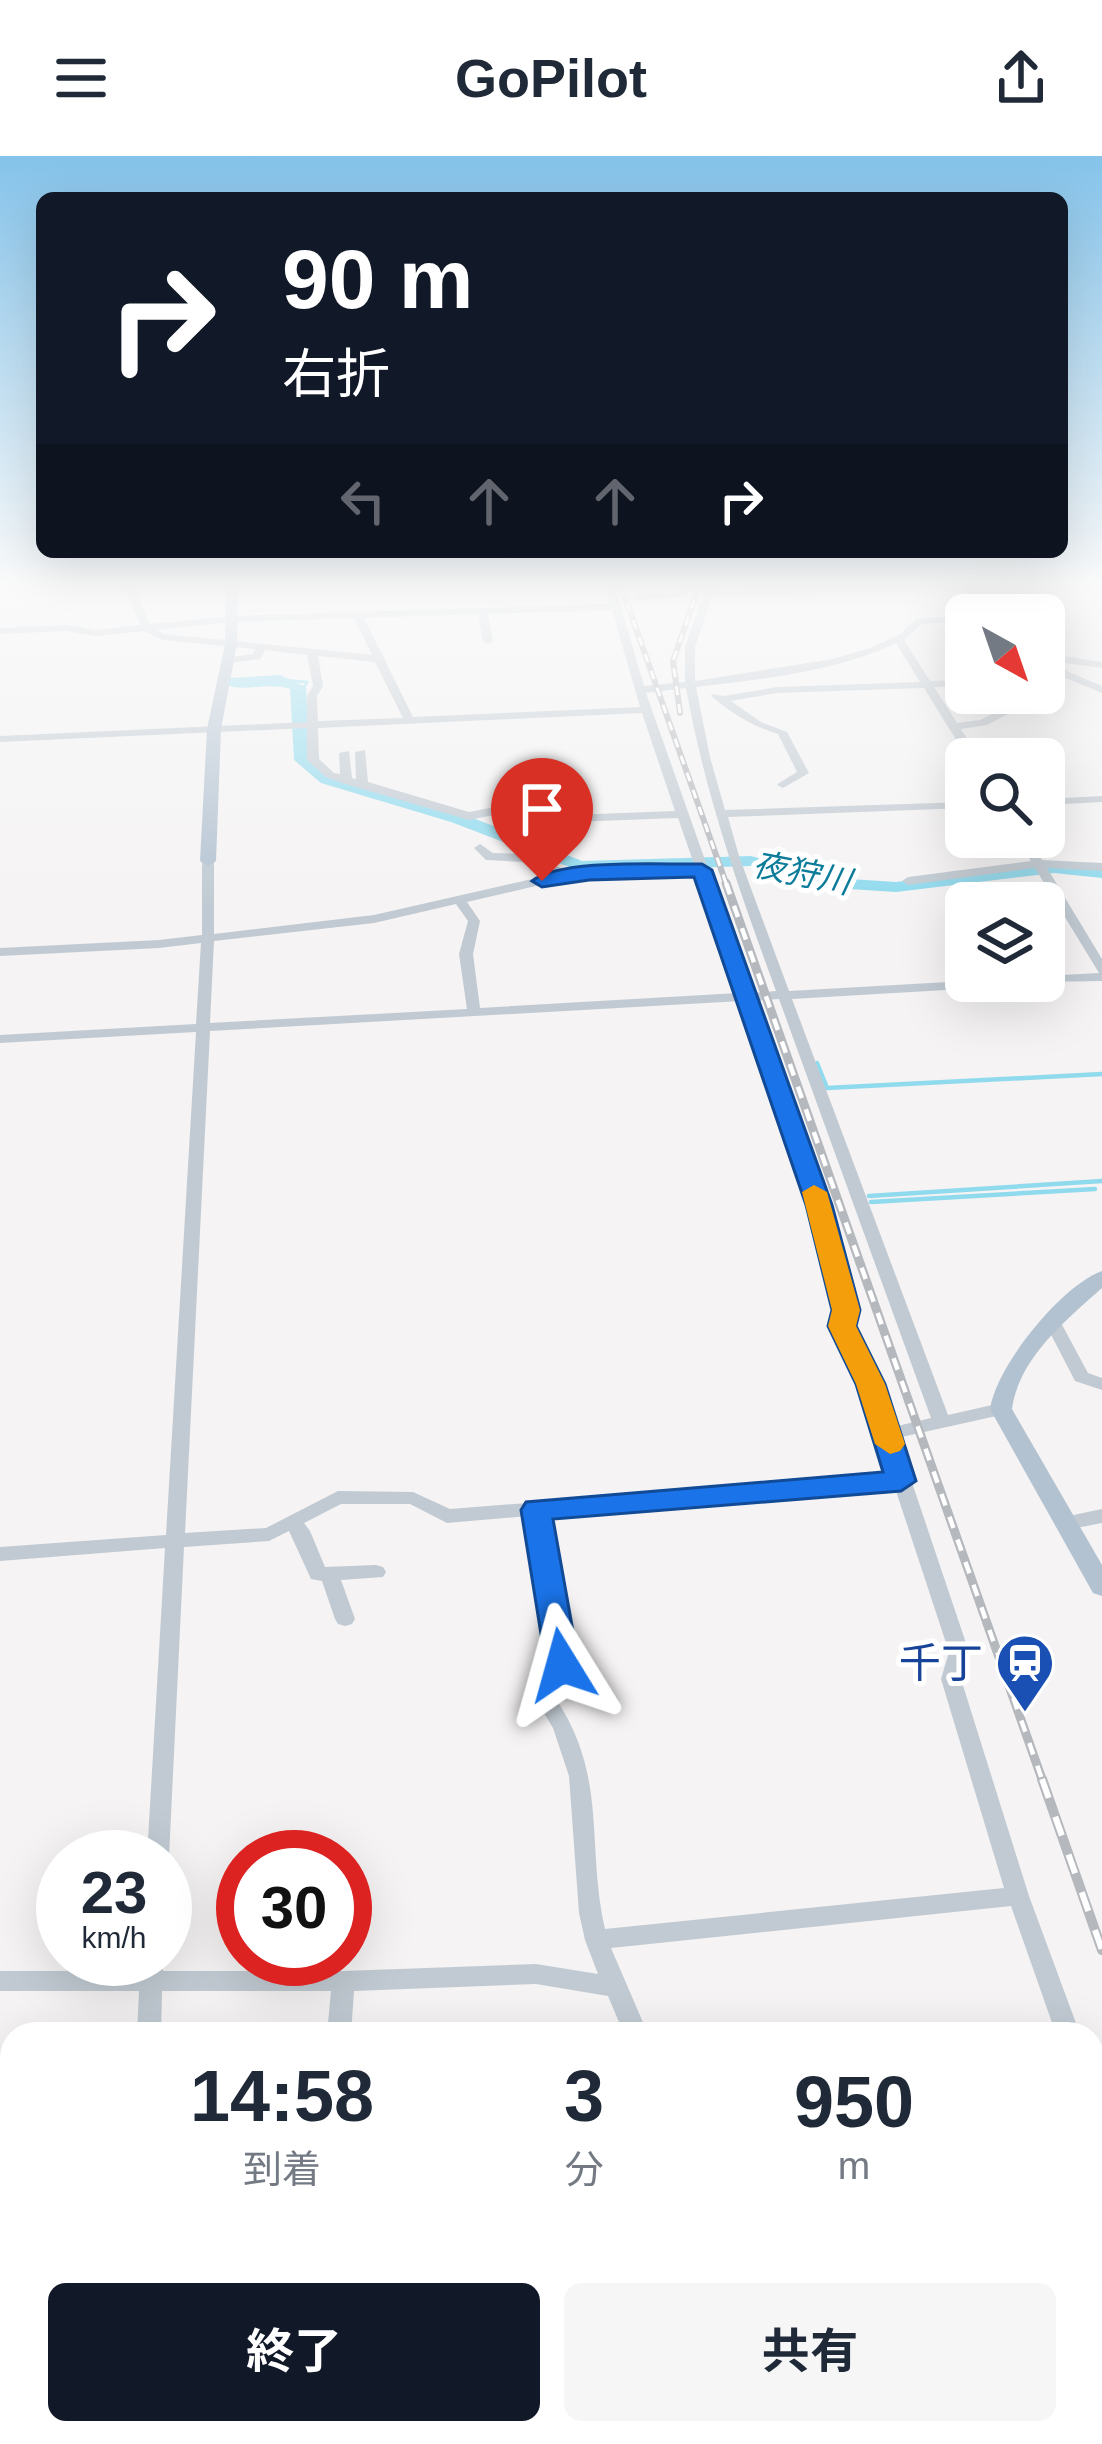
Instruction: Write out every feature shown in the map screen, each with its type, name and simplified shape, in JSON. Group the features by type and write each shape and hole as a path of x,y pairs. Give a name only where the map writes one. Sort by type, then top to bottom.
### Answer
{"main road":[{"path":"208,861 214,729 221,693"},
{"path":"1101,1279 1052,1321 1000,1395 1001,1409 1102,1587"}],"street":[{"path":"312,693 306,725 314,764 346,781 466,816 521,806 542,820"},
{"path":"396,693 410,721"},
{"path":"641,693 819,1205 846,1310 842,1326 870,1384 959,1652 952,1679 1018,1896 1064,2022"},
{"path":"697,693 704,757 735,861 942,1423"},
{"path":"709,693 757,724 782,732 803,773 783,785"},
{"path":"721,700 761,693"},
{"path":"932,693 961,738"},
{"path":"0,739 646,710"},
{"path":"954,727 983,723 1001,714"},
{"path":"361,752 362,785"},
{"path":"345,753 346,781"},
{"path":"1065,801 1102,799"},
{"path":"722,814 750,806 945,805"},
{"path":"507,833 542,820 683,814"},
{"path":"480,848 490,857 527,858 562,873"},
{"path":"1035,858 1102,974 1065,978"},
{"path":"159,1830 208,937 208,861"},
{"path":"0,952 374,920 562,873 701,866"},
{"path":"908,881 1102,867"},
{"path":"459,900 474,921 466,954 474,1012"},
{"path":"0,1039 945,986"},
{"path":"1052,1321 1081,1377 1102,1384"},
{"path":"887,1434 1001,1409"},
{"path":"0,1554 269,1534 338,1497 413,1498 446,1516 901,1481"},
{"path":"536,1510 563,1652 547,1700 574,1742 589,1909 612,1986 630,2022"},
{"path":"1066,1523 1102,1516"},
{"path":"292,1523 301,1531 312,1569 329,1575 376,1572"},
{"path":"329,1575 345,1619"},
{"path":"596,1940 1018,1896"},
{"path":"372,1980 536,1974 612,1986"},
{"path":"0,1981 36,1979"},
{"path":"150,2022 151,1986"},
{"path":"340,2022 344,1986"}],"waterway":[{"name":"夜狩川","path":"298,693 302,760 327,779 457,818 580,866 751,861 834,883 896,887 1054,868 1102,873"},
{"path":"817,1063 827,1088 1102,1074"},
{"path":"869,1196 1102,1181"},
{"path":"871,1202 1095,1189"}],"railway":[{"path":"659,693 727,886"},
{"path":"677,693 680,713"},
{"path":"726,883 1043,1782"},
{"path":"1042,1779 1102,1950"}],"slow traffic":[{"path":"814,1192 846,1310 842,1326 870,1384 890,1444"}],"place":[{"name":"千丁","path":"1025,1714"}],"route":[{"path":"542,881 566,875 702,870 819,1205 846,1310 842,1326 870,1384 901,1481 536,1510 562,1665"}]}
